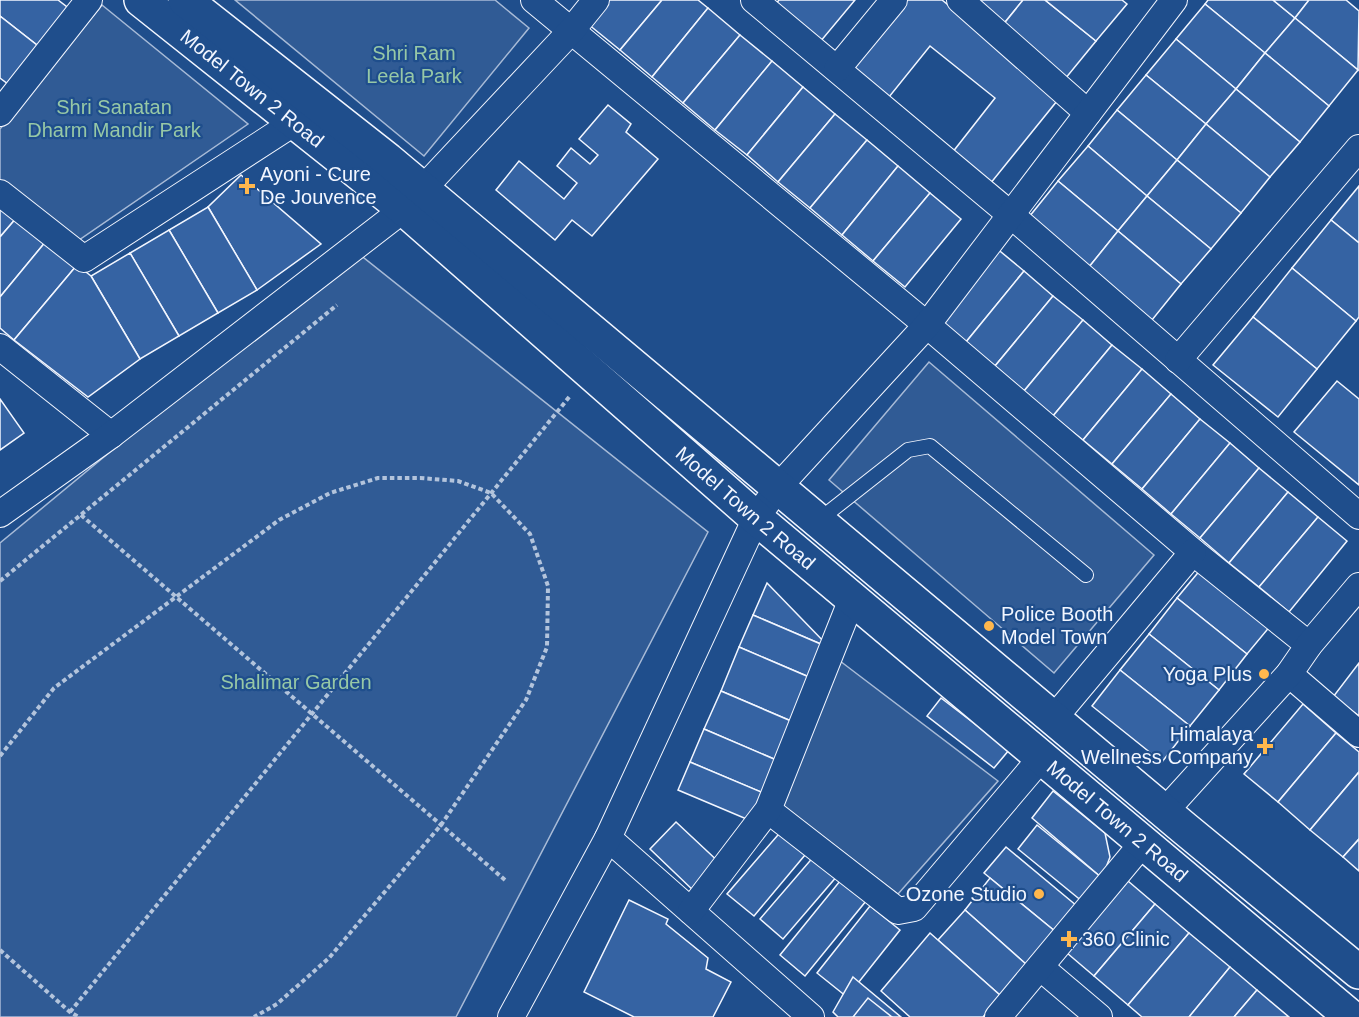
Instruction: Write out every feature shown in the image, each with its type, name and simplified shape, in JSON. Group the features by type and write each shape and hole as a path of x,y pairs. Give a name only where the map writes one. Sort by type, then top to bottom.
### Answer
{"street":[{"path":"0,113 89,0"},
{"name":"Model Town 2 Road","path":"141,0 295,122 414,199 589,372 756,518 1351,1017"},
{"name":"Model Town 2 Road","path":"185,0 414,199 779,486 1164,811 1359,972"},
{"path":"534,0 927,325 1193,552 1309,645"},
{"path":"0,514 111,435 414,199 571,31 596,0"},
{"path":"754,0 1011,215 1359,516"},
{"path":"837,69 894,0"},
{"path":"960,0 1088,113"},
{"path":"511,1017 608,838 756,518 779,486 927,325 1174,0"},
{"path":"0,193 84,259 295,122"},
{"path":"1178,360 1359,148"},
{"path":"0,347 111,435"},
{"path":"1054,718 1193,552"},
{"path":"1164,811 1288,674 1309,645 1359,586"},
{"path":"690,911 768,810 852,599"},
{"path":"1288,674 1359,734"},
{"path":"768,810 898,911 914,908 1042,757"},
{"path":"608,838 811,1017"},
{"path":"998,1017 1142,844"},
{"path":"1040,967 1099,1017"}],"lane":[{"path":"819,520 908,450 930,446 1086,575"}],"path":[{"path":"0,581 337,305"},
{"path":"70,1012 589,372"},
{"path":"0,756 54,688 279,520 330,493 378,478 458,481 491,493 530,534 548,586 547,647 526,700 441,825 329,958 277,1004 254,1017"},
{"path":"81,515 505,880"},
{"path":"0,951 70,1012 79,1017"}],"shaded area":[{"name":"Shri Ram Leela Park","path":"235,0 495,0 529,28 424,156"},
{"name":"Shri Sanatan Dharm Mandir Park","path":"102,5 248,124 76,242 0,187 0,129"},
{"name":"Shalimar Garden","path":"354,250 708,532 456,1017 0,1017 0,543"},
{"path":"929,362 1154,555 1054,673 829,480"},
{"path":"840,661 998,781 898,894 779,803"}],"building":[{"path":"0,0 58,0 71,10 42,49 0,16"},
{"path":"608,0 662,0 620,50 588,24"},
{"path":"662,0 698,0 708,8 652,77 620,50"},
{"path":"779,0 855,0 820,42 775,5"},
{"path":"904,0 942,0 1061,96 990,184 952,153 995,98 930,46 889,97 851,66"},
{"path":"970,0 1023,0 1002,26"},
{"path":"1023,0 1045,0 1096,41 1065,79 1002,26"},
{"path":"1045,0 1122,0 1127,4 1096,41"},
{"path":"1208,0 1273,0 1295,18 1265,53 1205,4"},
{"path":"1273,0 1309,0 1295,18"},
{"path":"1309,0 1346,0 1359,11 1358,70 1295,18"},
{"path":"1205,4 1265,53 1236,89 1176,39"},
{"path":"708,8 740,35 683,103 652,77"},
{"path":"0,16 42,49 12,87 0,78"},
{"path":"1295,18 1358,70 1329,106 1265,53"},
{"path":"740,35 772,61 715,130 683,103"},
{"path":"1176,39 1236,89 1206,124 1146,75"},
{"path":"1265,53 1329,106 1300,142 1236,89"},
{"path":"772,61 803,87 747,155 715,130"},
{"path":"1146,75 1206,124 1177,160 1117,110"},
{"path":"803,87 835,114 778,182 747,155"},
{"path":"1236,89 1300,142 1270,177 1206,124"},
{"path":"608,105 631,124 626,132 658,159 592,236 572,220 555,240 496,190 519,161 564,199 577,183 557,166 571,148 590,164 598,155 579,139"},
{"path":"1117,110 1177,160 1147,196 1088,146"},
{"path":"835,114 867,140 810,208 778,182"},
{"path":"1206,124 1270,177 1241,213 1177,160"},
{"path":"867,140 898,166 842,235 810,208"},
{"path":"1088,146 1147,196 1118,231 1058,181"},
{"path":"1177,160 1241,213 1211,249 1147,196"},
{"path":"898,166 930,193 873,261 842,235"},
{"path":"241,175 321,244 257,290 208,207"},
{"path":"1058,181 1118,231 1089,267 1029,217"},
{"path":"1359,186 1359,243 1331,220"},
{"path":"930,193 961,219 905,287 873,261"},
{"path":"1147,196 1211,249 1181,284 1118,231"},
{"path":"0,200 18,216 0,237"},
{"path":"208,207 257,290 218,313 169,230"},
{"path":"18,216 47,240 0,297 0,237"},
{"path":"1331,220 1359,243 1359,317 1356,321 1292,268"},
{"path":"169,230 218,313 179,336 130,253"},
{"path":"1118,231 1181,284 1152,320 1089,267"},
{"path":"47,240 77,265 14,340 0,328 0,297"},
{"path":"995,247 1024,271 966,342 936,317"},
{"path":"130,253 179,336 140,359 91,276"},
{"path":"77,265 91,276 140,359 88,397 14,340"},
{"path":"1292,268 1356,321 1317,369 1253,317"},
{"path":"1024,271 1053,296 995,366 966,342"},
{"path":"1053,296 1083,320 1024,391 995,366"},
{"path":"1253,317 1317,369 1278,417 1213,365"},
{"path":"1083,320 1112,345 1053,416 1024,391"},
{"path":"1112,345 1142,369 1083,440 1053,416"},
{"path":"1142,369 1171,394 1112,464 1083,440"},
{"path":"1337,381 1359,399 1359,485 1294,432"},
{"path":"1171,394 1200,419 1142,489 1112,464"},
{"path":"0,399 24,433 0,450"},
{"path":"1200,419 1230,443 1171,514 1142,489"},
{"path":"1230,443 1259,468 1200,538 1171,514"},
{"path":"1259,468 1288,492 1229,563 1200,538"},
{"path":"1288,492 1318,517 1259,587 1229,563"},
{"path":"1318,517 1347,541 1289,612 1259,587"},
{"path":"1206,563 1276,619 1247,654 1177,598"},
{"path":"767,583 830,648 753,615"},
{"path":"1177,598 1247,654 1219,690 1149,634"},
{"path":"753,615 830,648 816,680 739,647"},
{"path":"1149,634 1219,690 1190,726 1120,670"},
{"path":"739,647 816,680 798,724 721,691"},
{"path":"1359,663 1359,716 1333,697"},
{"path":"1120,670 1190,726 1162,762 1092,706"},
{"path":"721,691 798,724 781,762 704,729"},
{"path":"941,698 1009,750 994,768 927,716"},
{"path":"1303,704 1336,733 1278,802 1244,774"},
{"path":"704,729 781,762 768,795 690,762"},
{"path":"1336,733 1359,752 1359,772 1310,830 1278,802"},
{"path":"690,762 768,795 756,823 678,790"},
{"path":"1359,772 1359,839 1343,857 1310,830"},
{"path":"1053,791 1105,833 1110,857 1102,878 1032,818"},
{"path":"676,822 723,866 697,894 650,849"},
{"path":"1037,825 1102,878 1083,902 1018,849"},
{"path":"784,828 810,849 754,916 727,894"},
{"path":"1359,839 1359,871 1343,857"},
{"path":"1006,847 1077,906 1056,932 984,873"},
{"path":"815,855 838,875 783,939 760,919"},
{"path":"990,878 1056,932 1027,965 965,910"},
{"path":"840,881 866,901 805,976 780,955"},
{"path":"1128,881 1155,904 1094,976 1067,953"},
{"path":"629,900 668,919 666,924 708,958 706,969 731,982 713,1017 634,1017 584,992"},
{"path":"1155,904 1189,933 1128,1005 1094,976"},
{"path":"870,906 900,930 847,997 817,973"},
{"path":"965,910 1027,965 1001,996 938,940"},
{"path":"930,933 1001,996 983,1017 910,1017 881,991"},
{"path":"1189,933 1230,967 1189,1017 1142,1017 1128,1005"},
{"path":"1230,967 1257,990 1234,1017 1189,1017"},
{"path":"853,977 901,1017 838,1017 833,1012"},
{"path":"1257,990 1289,1017 1234,1017"},
{"path":"868,998 892,1017 853,1017"}],"place":[{"name":"Ayoni - Cure De Jouvence","path":"247,186"},
{"name":"Police Booth Model Town","path":"989,626"},
{"name":"Yoga Plus","path":"1264,674"},
{"name":"Himalaya Wellness Company","path":"1265,746"},
{"name":"Ozone Studio","path":"1039,894"},
{"name":"360 Clinic","path":"1069,939"}]}
